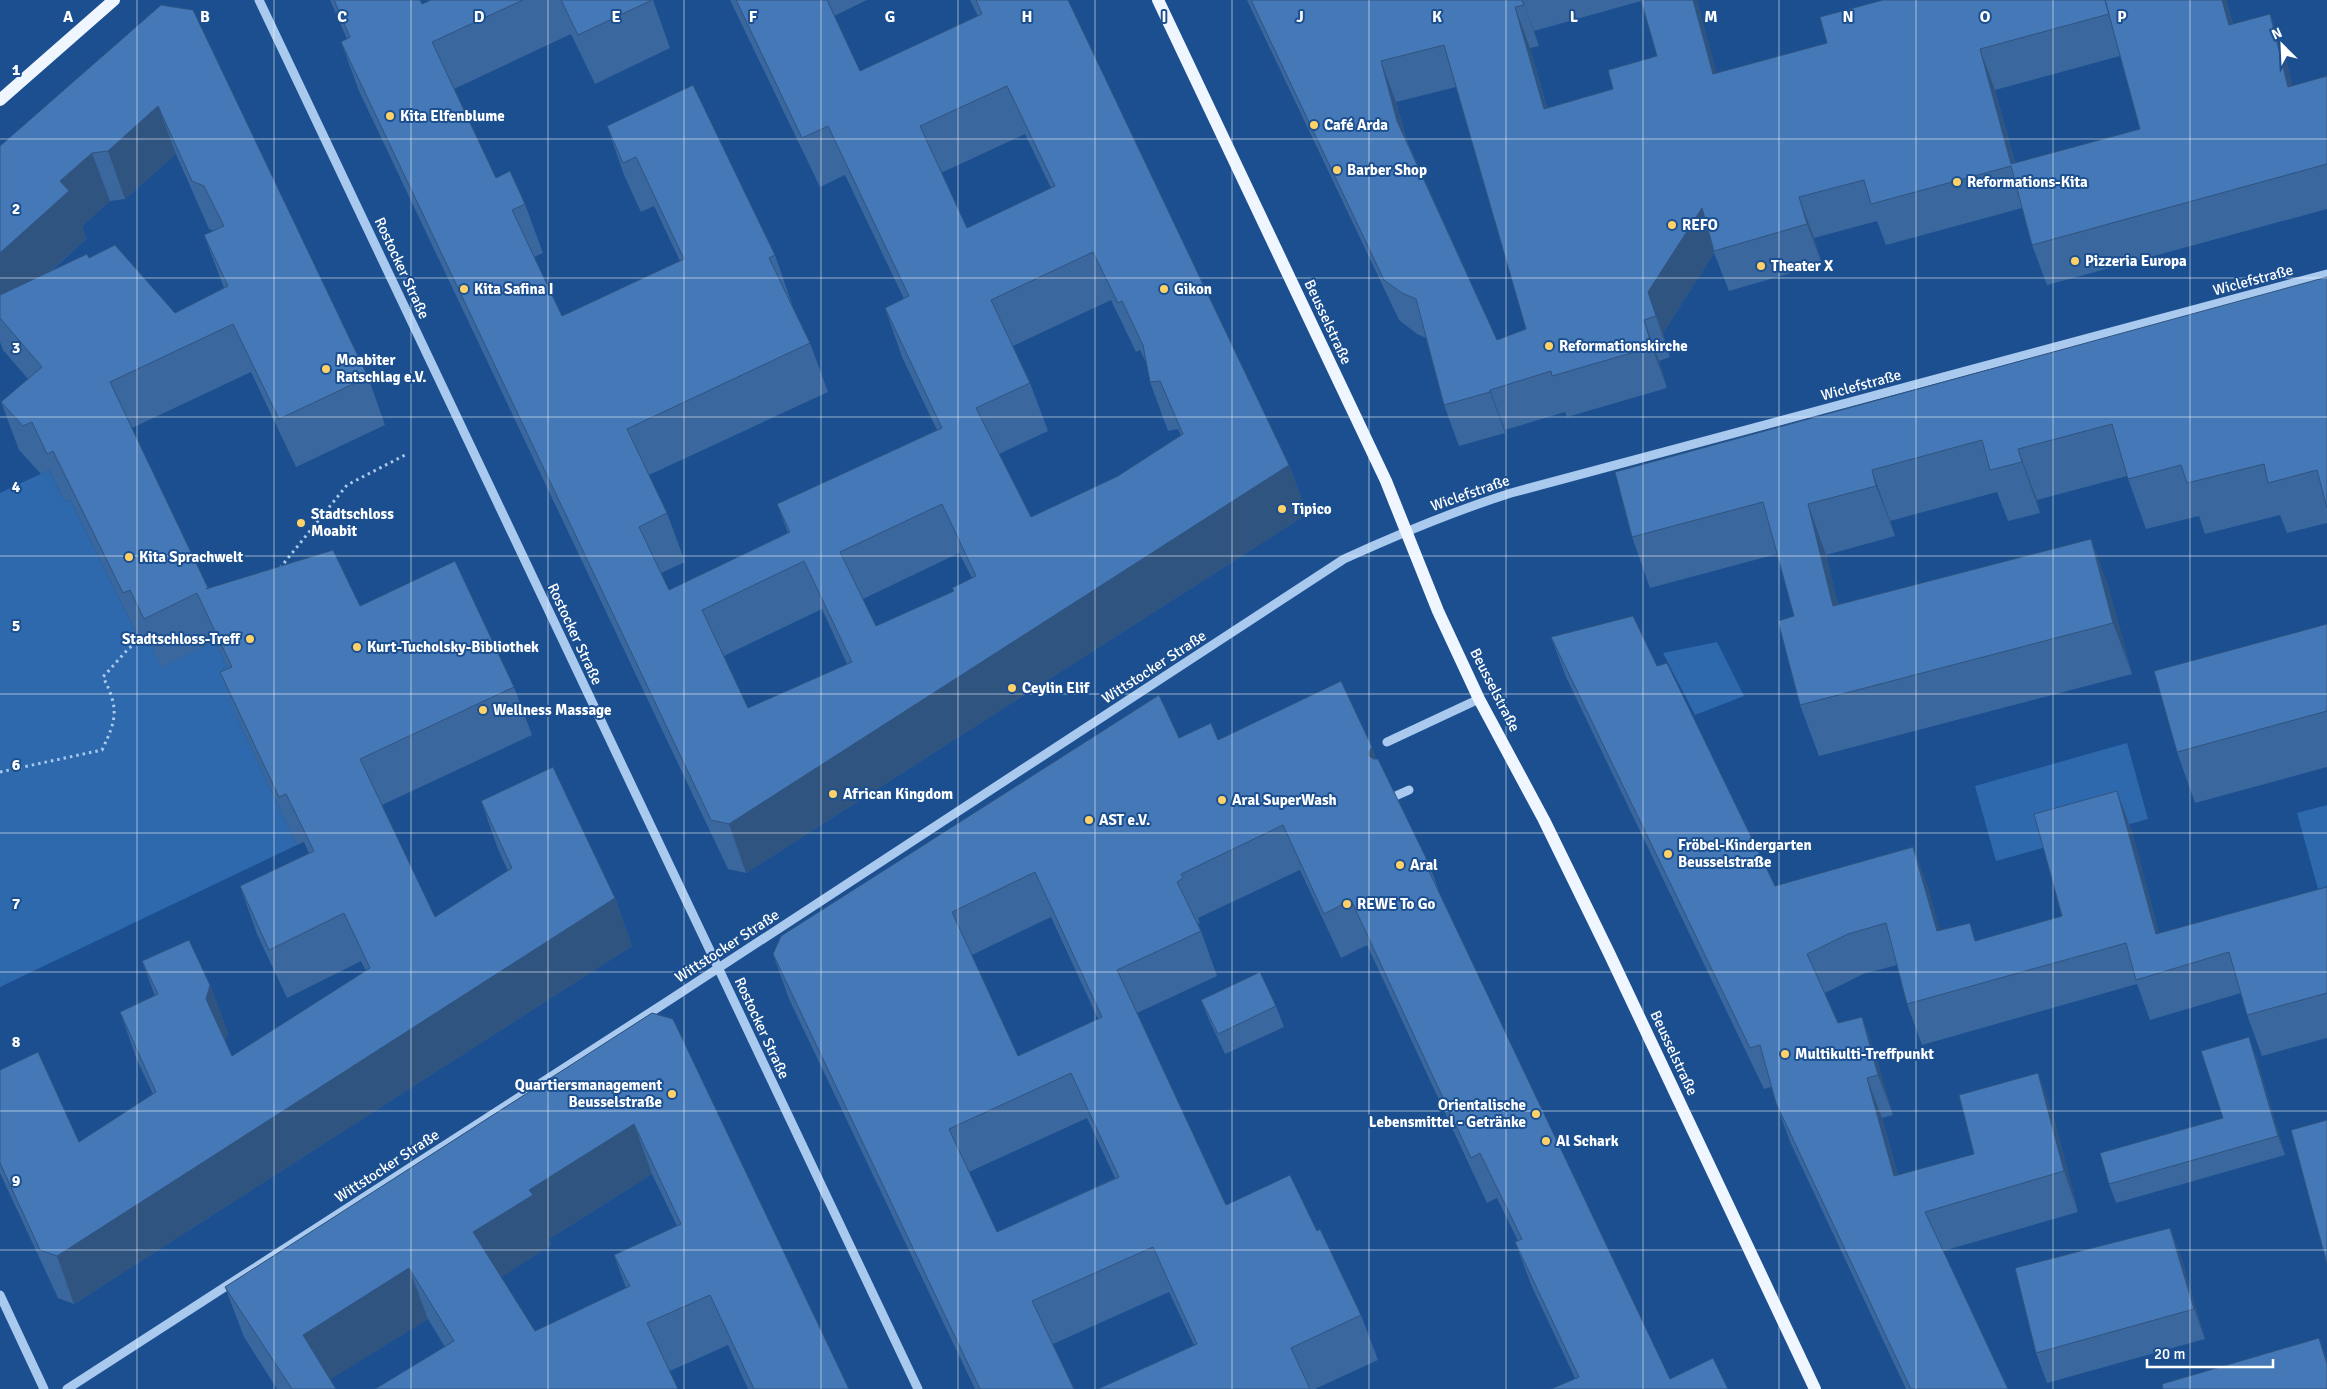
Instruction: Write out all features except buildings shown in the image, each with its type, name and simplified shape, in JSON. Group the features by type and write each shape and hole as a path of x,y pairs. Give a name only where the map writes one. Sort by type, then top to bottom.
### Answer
{"main road":[{"path":"0,100 114,0"},
{"name":"Beusselstraße","path":"1158,0 1386,481 1438,612 1479,699 1544,820 1609,953 1815,1389"}],"street":[{"name":"Rostocker Straße","path":"260,0 918,1389"},
{"name":"Wiclefstraße","path":"1406,531 1475,504 1511,493 2327,274"},
{"name":"Wittstocker Straße","path":"67,1389 718,968 1344,559 1406,531"},
{"path":"1387,742 1479,699"},
{"path":"1391,798 1409,790"},
{"path":"0,1295 44,1389"}],"path":[{"path":"273,575 347,485 407,454"},
{"path":"0,772 102,750 114,725 114,698 103,677 129,648 140,642"}],"shaded area":[{"path":"49,470 65,502 70,499 140,641 148,638 161,666 215,641 249,715 238,720 297,845 0,987 0,493"},
{"path":"1717,642 1744,696 1695,715 1663,653"},
{"path":"2127,743 2148,819 1996,861 1975,786"},
{"path":"2327,805 2327,886 2318,889 2297,813"}],"place":[{"name":"Kita Elfenblume","path":"390,116"},
{"name":"Café Arda","path":"1314,125"},
{"name":"Barber Shop","path":"1337,170"},
{"name":"Reformations-Kita","path":"1957,182"},
{"name":"REFO","path":"1672,225"},
{"name":"Pizzeria Europa","path":"2075,261"},
{"name":"Theater X","path":"1761,266"},
{"name":"Kita Safina I","path":"464,289"},
{"name":"Gikon","path":"1164,289"},
{"name":"Reformationskirche","path":"1549,346"},
{"name":"Moabiter Ratschlag e.V.","path":"326,369"},
{"name":"Tipico","path":"1282,509"},
{"name":"Stadtschloss Moabit","path":"301,523"},
{"name":"Kita Sprachwelt","path":"129,557"},
{"name":"Stadtschloss-Treff","path":"250,639"},
{"name":"Kurt-Tucholsky-Bibliothek","path":"357,647"},
{"name":"Ceylin Elif","path":"1012,688"},
{"name":"Wellness Massage","path":"483,710"},
{"name":"African Kingdom","path":"833,794"},
{"name":"Aral SuperWash","path":"1222,800"},
{"name":"AST e.V.","path":"1089,820"},
{"name":"Fröbel-Kindergarten Beusselstraße","path":"1668,854"},
{"name":"Aral","path":"1400,865"},
{"name":"REWE To Go","path":"1347,904"},
{"name":"Multikulti-Treffpunkt","path":"1785,1054"},
{"name":"Quartiersmanagement Beusselstraße","path":"672,1094"},
{"name":"Orientalische Lebensmittel - Getränke","path":"1536,1114"},
{"name":"Al Schark","path":"1546,1141"}]}
